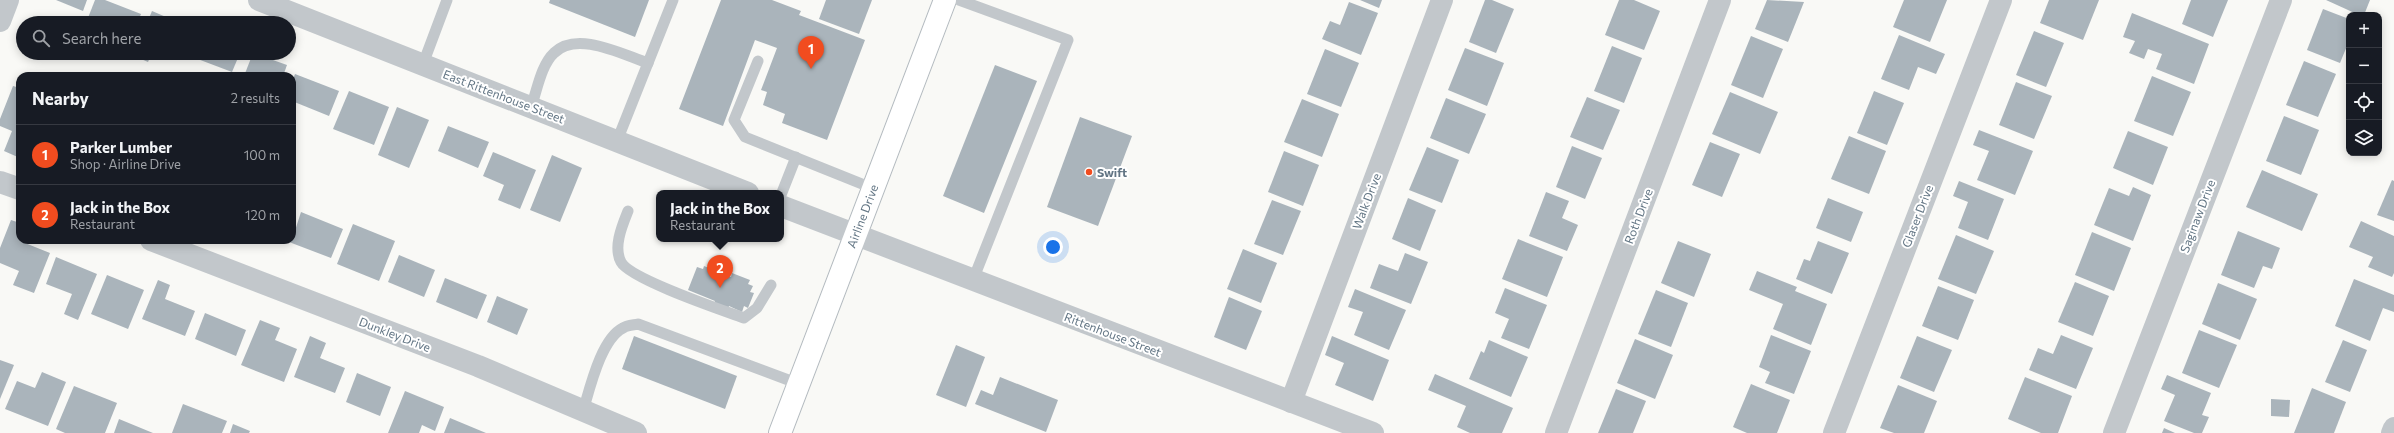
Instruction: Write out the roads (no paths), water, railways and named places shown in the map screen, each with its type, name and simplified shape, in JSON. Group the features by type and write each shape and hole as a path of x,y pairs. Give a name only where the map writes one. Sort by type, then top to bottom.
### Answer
{"main road":[{"name":"Airline Drive","path":"780,433 854,235 945,0"}],"street":[{"path":"0,21 8,0"},
{"name":"East Rittenhouse Street","path":"259,0 741,190"},
{"name":"Walk Drive","path":"1291,402 1442,0"},
{"name":"Roth Drive","path":"1556,433 1720,0"},
{"name":"Glaser Drive","path":"1834,433 2001,0"},
{"name":"Saginaw Drive","path":"2114,433 2281,0"},
{"path":"0,182 16,188"},
{"path":"784,207 854,235"},
{"name":"Rittenhouse Street","path":"854,235 1373,433"},
{"name":"Dunkley Drive","path":"161,244 478,366 636,433"},
{"path":"2392,433 2394,428"}],"lane":[{"path":"423,64 447,0"},
{"path":"617,140 673,0"},
{"path":"959,0 1068,40 973,280"},
{"path":"531,107 549,60 554,52 571,43 594,44 648,63"},
{"path":"758,61 734,120 745,137 872,188"},
{"path":"783,190 796,157"},
{"path":"628,211 618,246 621,262 631,272 701,302 744,318 758,308 771,285"},
{"path":"583,411 604,350 622,328 638,324 798,384"}],"place":[{"name":"Parker Lumber","path":"811,69"},
{"name":"Swift","path":"1089,172"},
{"name":"Jack in the Box","path":"720,288"}]}
